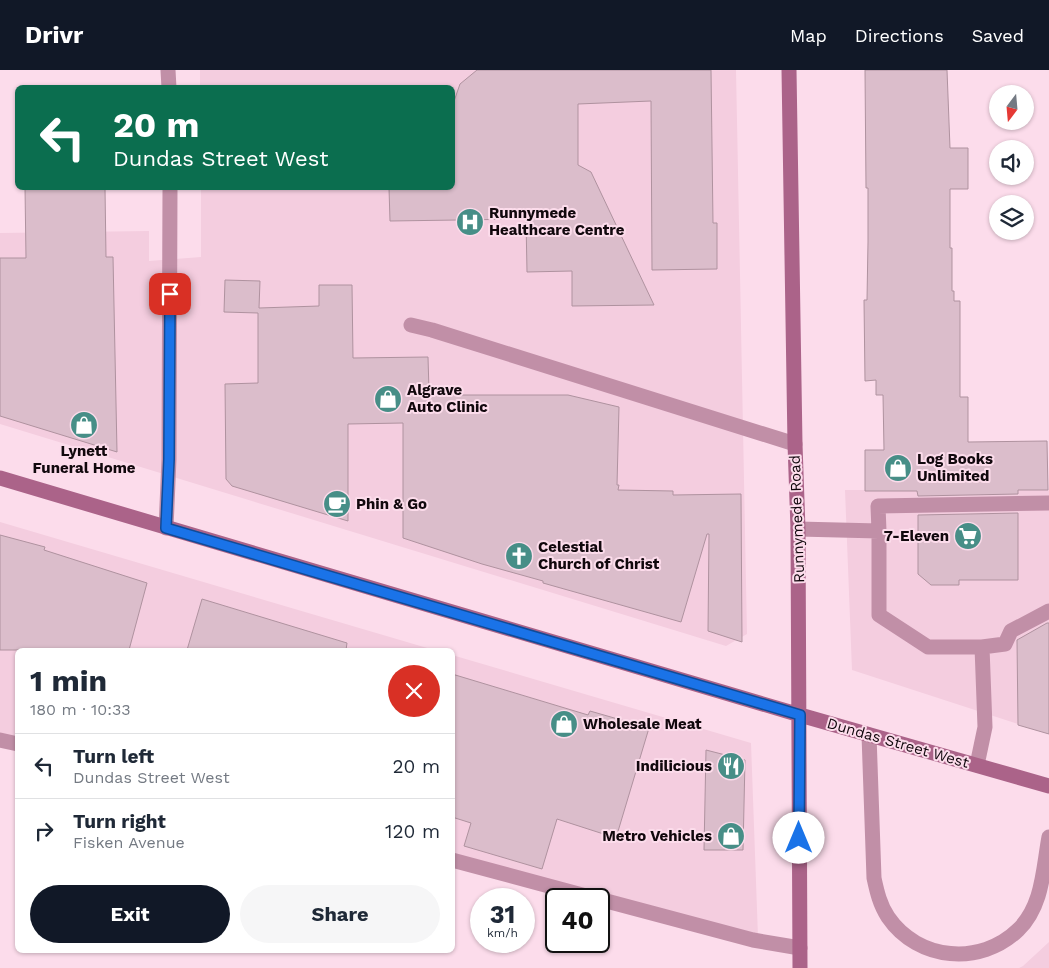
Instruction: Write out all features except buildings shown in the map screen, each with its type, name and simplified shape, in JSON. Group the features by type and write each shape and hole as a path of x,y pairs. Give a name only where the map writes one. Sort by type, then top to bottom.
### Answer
{"main road":[{"name":"Runnymede Road","path":"789,70 794,444 798,529 800,968"},
{"name":"Dundas Street West","path":"0,478 800,715 1049,786"}],"street":[{"path":"168,70 169,85"},
{"path":"166,528 169,459 170,190"},
{"path":"411,325 442,332 794,444"},
{"path":"1049,503 878,506 880,615 928,647 982,647 1005,644 1012,630 1049,612"},
{"path":"798,529 879,531"},
{"path":"977,766 985,727 982,647"},
{"path":"869,735 874,878 878,899 902,934 920,945 940,952 961,955 982,951 1002,942 1019,929 1032,912 1040,892 1049,837"},
{"path":"0,740 15,743"},
{"path":"455,861 557,888"},
{"path":"610,902 753,940 800,948"}],"shaded area":[{"path":"200,70 736,70 747,634 726,646 0,424 0,233 149,231 149,261 201,257 201,190 455,190 455,85 200,85"},
{"path":"845,490 1049,490 1049,734 852,670"},
{"path":"0,522 427,648 15,648 15,742 0,738"},
{"path":"455,656 751,743 758,937 610,898 610,888 571,888 455,858"},
{"path":"1049,942 1049,968 1019,968 1023,966"}],"place":[{"name":"Runnymede Healthcare Centre","path":"470,222"},
{"name":"Algrave Auto Clinic","path":"388,399"},
{"name":"Lynett Funeral Home","path":"84,425"},
{"name":"Log Books Unlimited","path":"898,468"},
{"name":"Phin & Go","path":"337,504"},
{"name":"7-Eleven","path":"968,536"},
{"name":"Celestial Church of Christ","path":"519,556"},
{"name":"Wholesale Meat","path":"564,724"},
{"name":"Indilicious","path":"731,766"},
{"name":"Metro Vehicles","path":"731,836"}],"route":[{"path":"170,294 169,459 166,528 800,715 799,838"}]}
